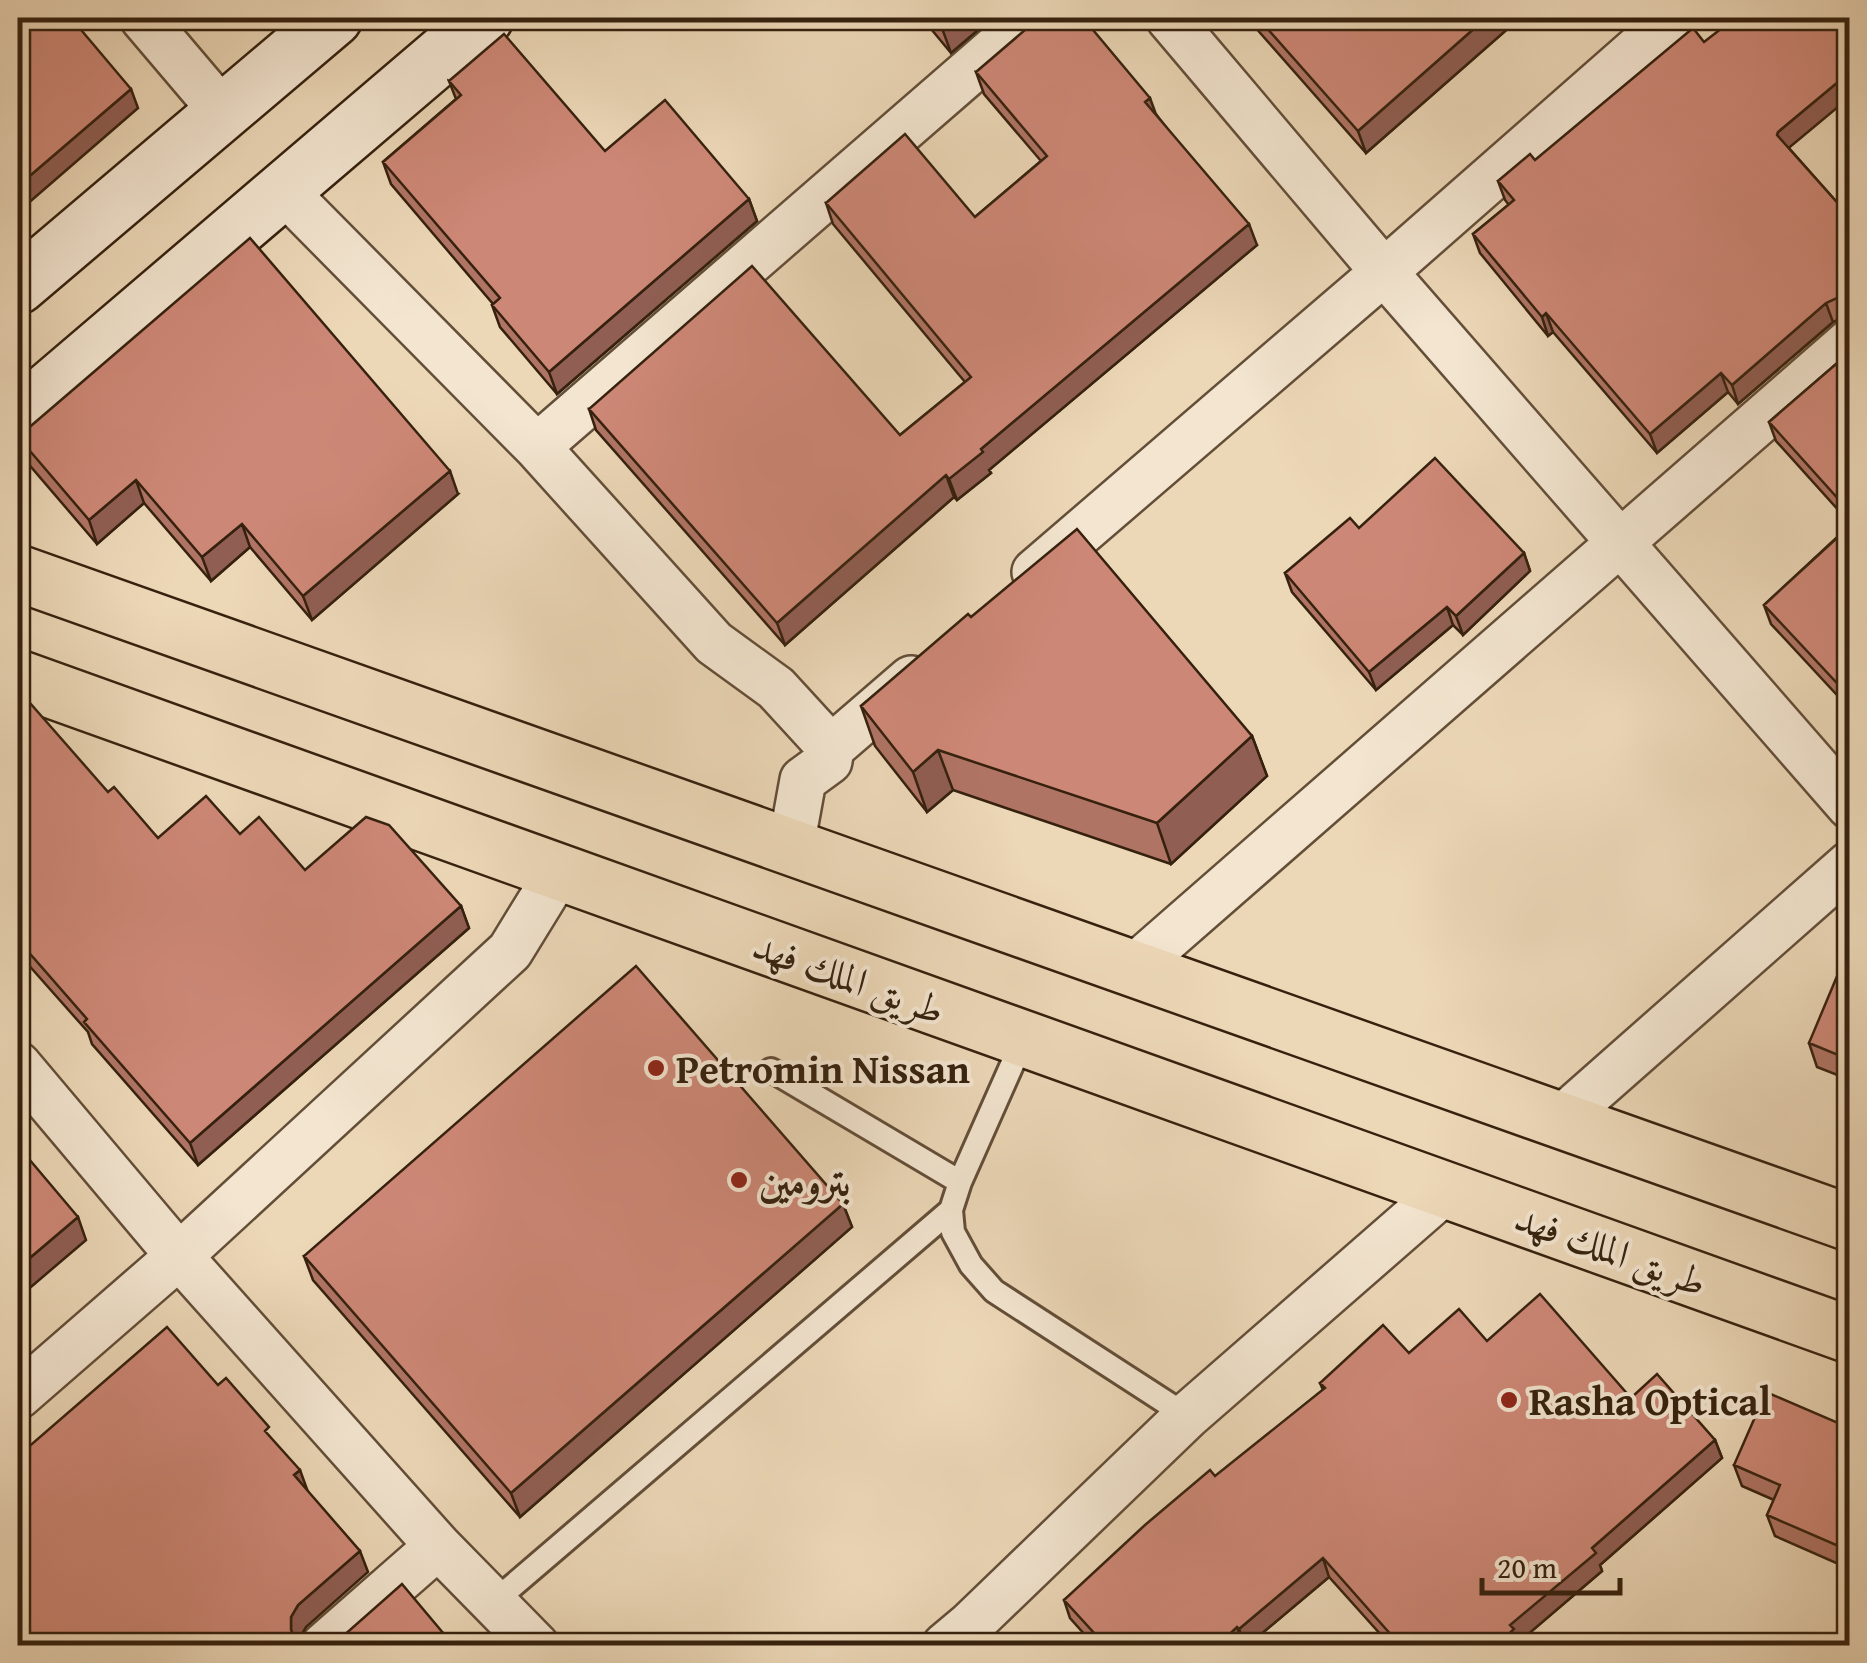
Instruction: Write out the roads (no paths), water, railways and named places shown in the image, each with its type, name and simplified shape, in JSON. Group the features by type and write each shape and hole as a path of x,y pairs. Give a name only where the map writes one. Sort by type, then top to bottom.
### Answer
{"highway":[{"path":"18,573 1850,1223"},
{"name":"طريق الملك فهد","path":"18,678 1850,1335"}],"street":[{"path":"143,18 222,111"},
{"path":"18,286 334,18"},
{"path":"25,408 485,18"},
{"path":"536,447 1030,18"},
{"path":"1169,18 1384,272 1850,806"},
{"path":"1010,594 1674,18"},
{"path":"283,190 536,447 714,644 776,688 831,748"},
{"path":"1132,970 1850,342"},
{"path":"18,552 76,595"},
{"path":"791,846 803,780 830,760 831,748 936,658"},
{"path":"1561,1119 1850,864"},
{"path":"18,1396 178,1256 510,952 558,873"},
{"path":"18,1065 178,1256 438,1546 536,1646"},
{"path":"968,1638 1187,1416 1446,1190"},
{"path":"324,1646 438,1546"}],"lane":[{"path":"1023,1040 960,1182 951,1210 953,1232 971,1264 994,1291 1187,1416"},
{"path":"771,1070 960,1182"},
{"path":"495,1602 951,1210"}],"place":[{"name":"Petromin Nissan","path":"656,1068"},
{"name":"بترومين","path":"739,1180"},
{"name":"Rasha Optical","path":"1509,1400"}]}
